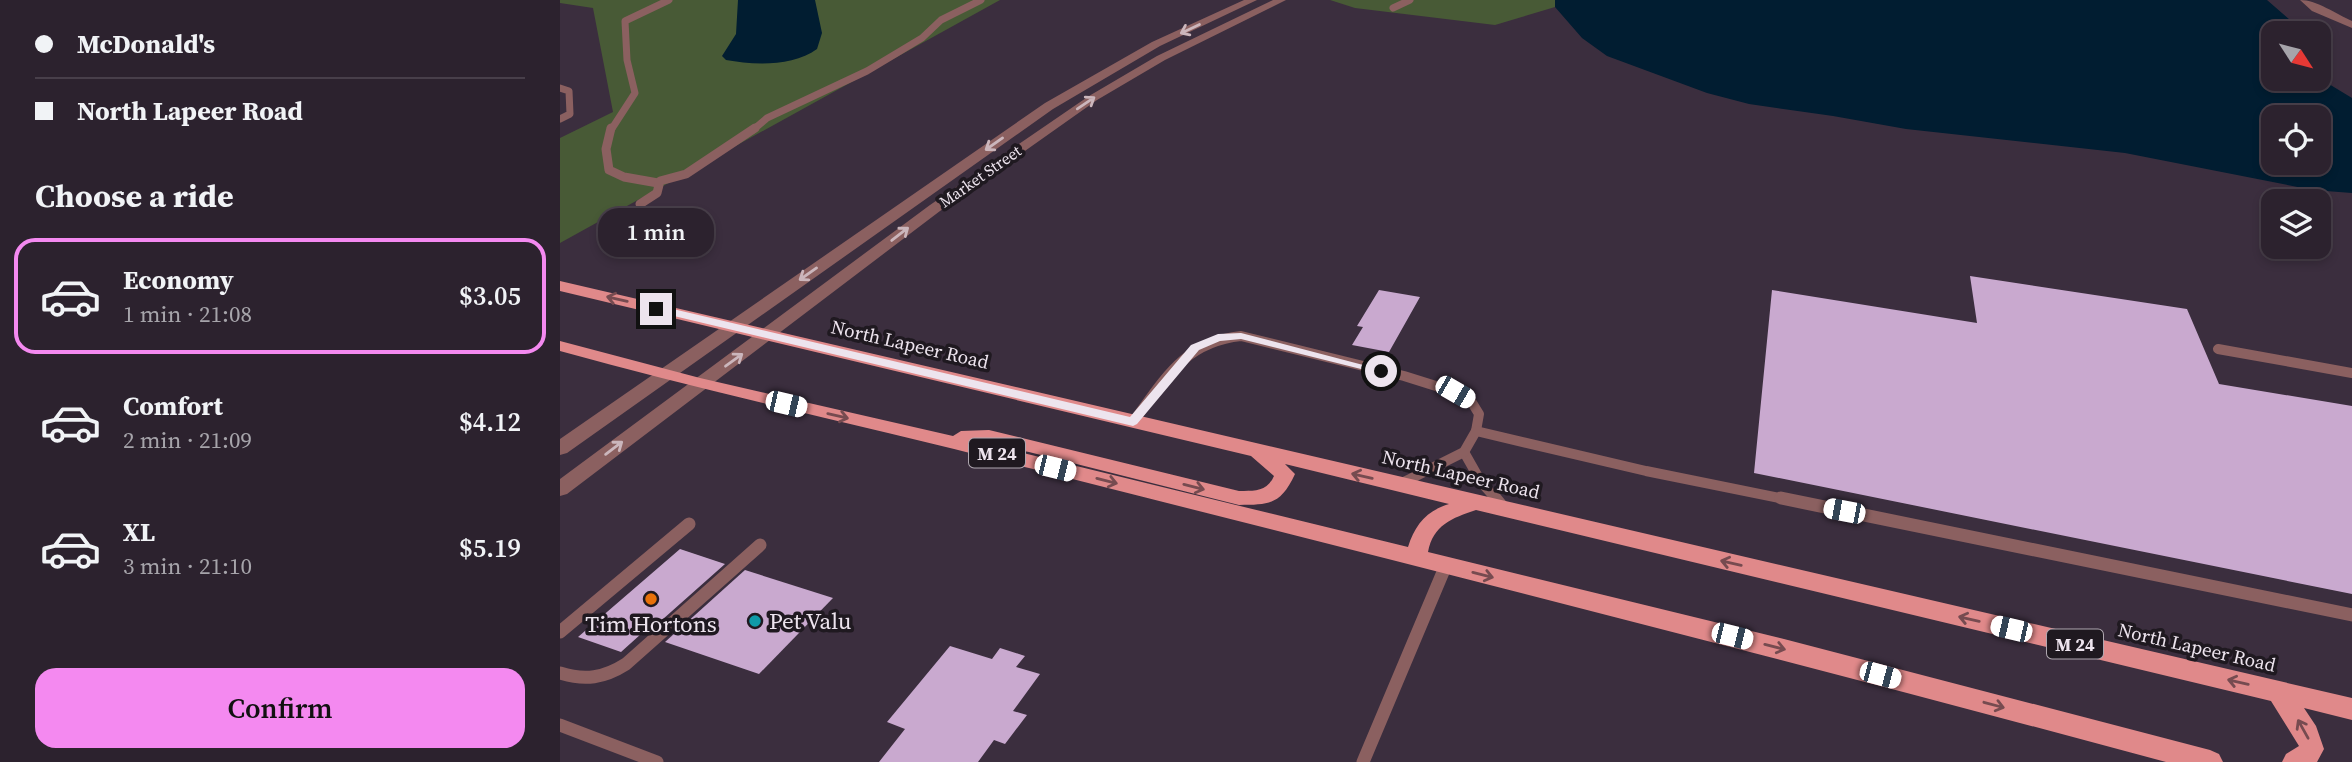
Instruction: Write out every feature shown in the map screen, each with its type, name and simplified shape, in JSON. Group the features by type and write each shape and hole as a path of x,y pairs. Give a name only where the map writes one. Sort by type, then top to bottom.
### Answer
{"main road":[{"name":"North Lapeer Road","path":"560,286 2352,709"},
{"name":"M 24","path":"560,346 700,384 936,438 1784,649 2210,762"},
{"path":"936,438 989,437 1239,498 1264,498 1279,487 1285,474 1251,450"},
{"path":"1416,558 1418,541 1430,522 1444,511 1476,503"},
{"path":"2279,692 2307,734 2312,749 2305,758 2295,762"}],"street":[{"name":"Market Street","path":"560,448 1049,106 1156,44 1252,0"},
{"name":"Market Street","path":"560,489 934,208 1093,98 1161,58 1281,0"},
{"path":"2305,0 2316,9 2352,24"}],"lane":[{"path":"669,0 625,21 627,60 635,93 616,117 605,149 609,170 624,177 658,183 686,174 743,138 767,118 867,71 922,37 941,20 981,0"},
{"path":"1393,8 1410,0"},
{"path":"560,88 569,91 570,114 560,119"},
{"path":"640,204 657,193 658,183"},
{"path":"1133,422 1195,347 1218,337 1241,336 1455,392 1471,401 1479,414 1476,431 1464,452 1398,485"},
{"path":"2218,349 2352,373"},
{"path":"1476,431 1647,471 2352,615"},
{"path":"1464,452 1476,475 1504,510"},
{"path":"560,632 689,524"},
{"path":"560,673 575,678 595,679 617,671 760,545"},
{"path":"1363,762 1446,565"},
{"path":"560,726 657,762"}],"green space":[{"path":"560,0 1000,0 560,243 560,138 613,112 593,8 560,3"},
{"path":"1330,0 1555,0 1555,7 1495,25 1355,8"}],"water":[{"path":"738,0 815,0 822,33 817,49 785,62 748,63 726,60 722,56 736,34"},
{"path":"1555,0 2267,0 2290,21 2261,21 2261,91 2331,91 2331,85 2352,98 2352,193 2308,189 2125,153 1906,129 1749,104 1707,93 1607,56 1582,38 1555,7"}],"building":[{"path":"1970,276 2187,309 2219,384 2352,406 2352,594 1754,473 1772,290 1977,323"},
{"path":"1379,290 1420,297 1389,352 1352,345 1363,327 1357,326"},
{"name":"Tim Hortons","path":"680,549 725,564 645,635 641,634 621,652 578,637"},
{"name":"Pet Valu","path":"745,570 833,598 759,674 665,642"},
{"path":"950,646 992,659 1000,648 1025,656 1016,667 1040,674 1013,711 1027,715 1005,744 994,740 978,762 879,762 905,729 887,722"}],"place":[{"name":"Tim Hortons","path":"651,599"},
{"name":"Pet Valu","path":"755,621"}],"route":[{"path":"656,309 1133,422 1195,347 1218,337 1241,336 1381,371"}]}
